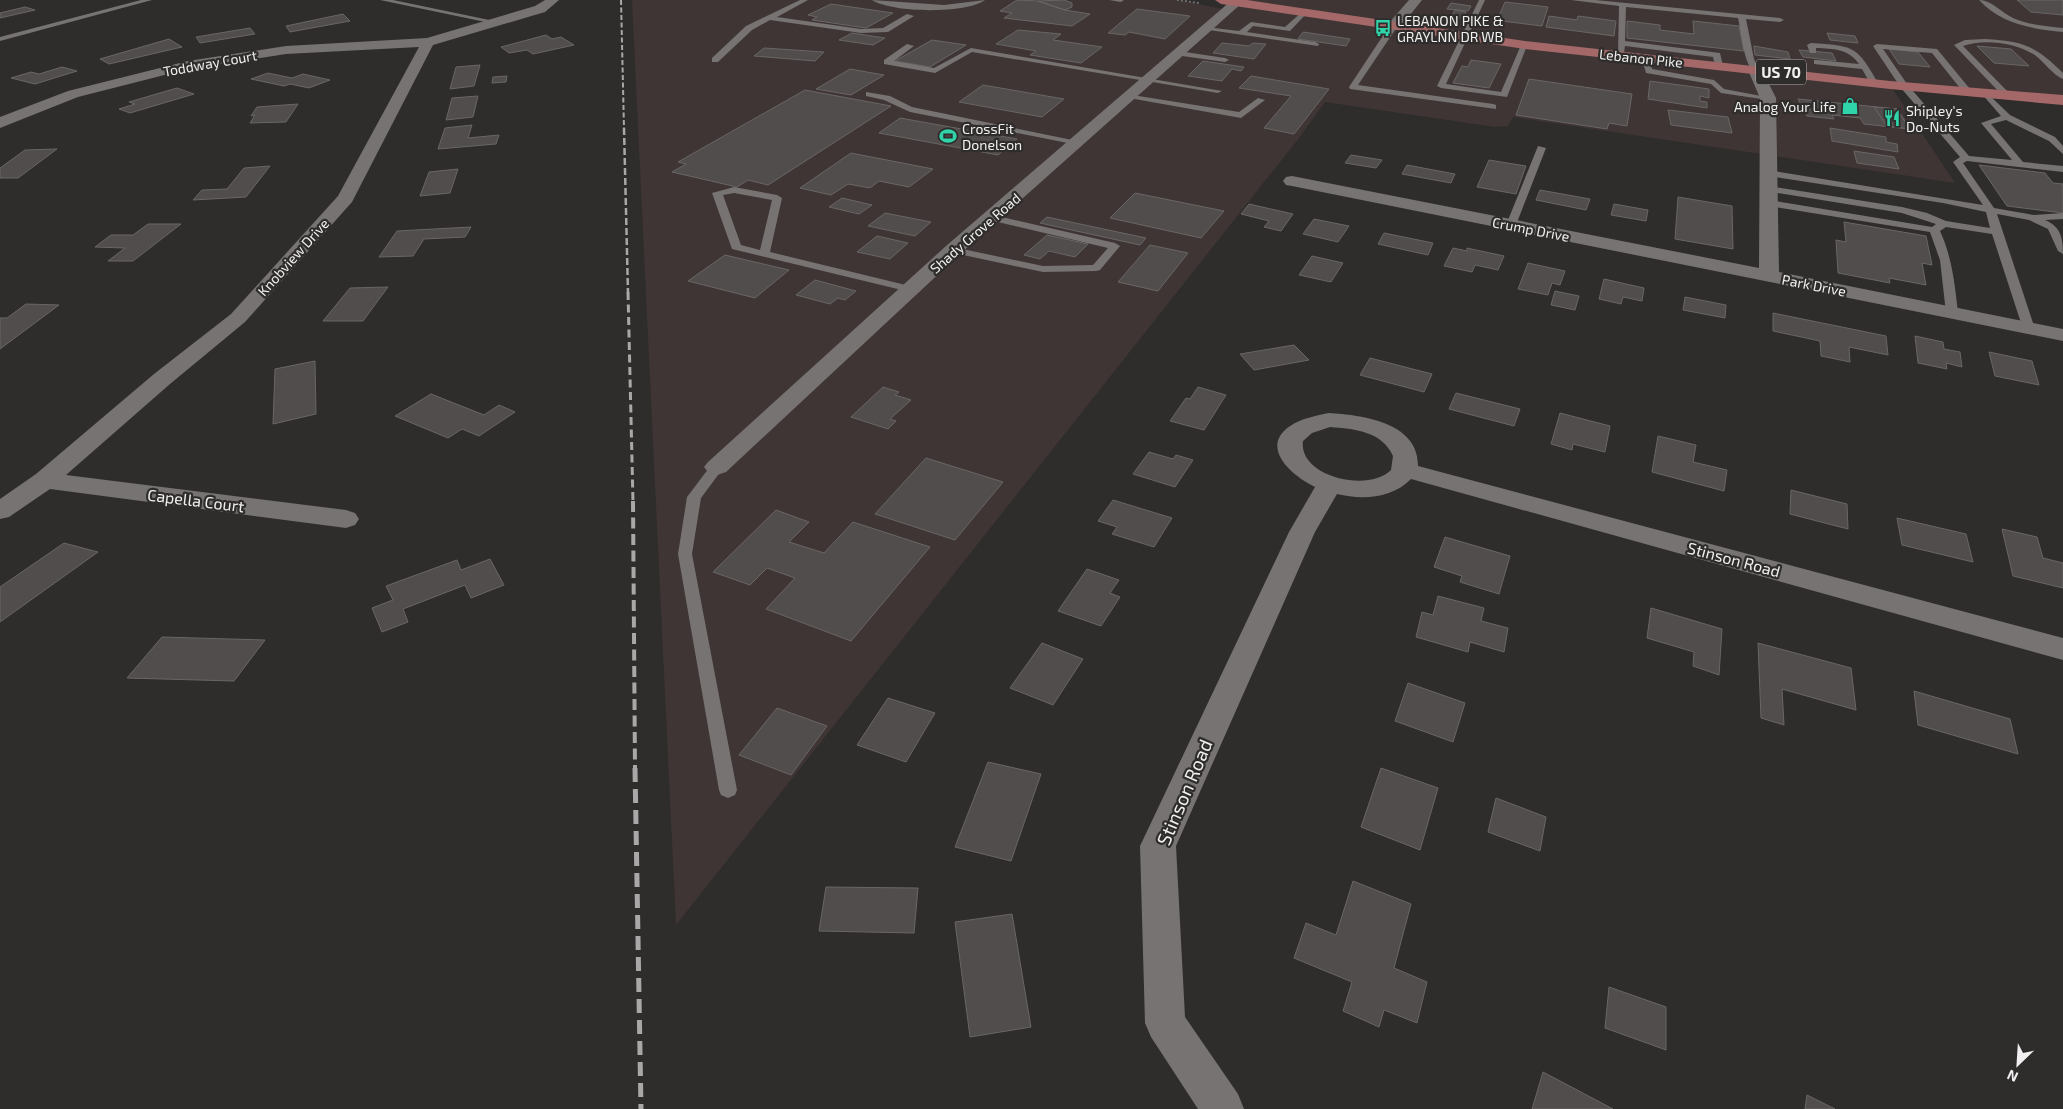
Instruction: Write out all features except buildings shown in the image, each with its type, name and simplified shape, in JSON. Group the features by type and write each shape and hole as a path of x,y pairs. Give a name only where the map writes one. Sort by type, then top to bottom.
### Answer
{"main road":[{"name":"Lebanon Pike","path":"1230,1 1392,27 1524,45 1621,50 1646,59 1904,86 2063,100"}],"street":[{"path":"428,42 540,9 553,0"},
{"path":"1392,27 1416,0"},
{"name":"Shady Grove Road","path":"717,467 953,250 993,218 1206,29 1230,1"},
{"name":"Toddway Court","path":"0,122 73,94 188,65 286,50 428,42"},
{"name":"Knobview Drive","path":"0,512 46,480 156,385 238,318 346,198 428,42"},
{"name":"Park Drive","path":"1755,70 1768,98 1769,276 2063,335"},
{"name":"Crump Drive","path":"1292,181 1769,276"},
{"path":"1347,420 1382,431 1395,440 1404,451 1407,462 1405,470 1395,482 1380,488 1361,490 1329,485 1304,473 1293,462 1289,450 1291,439 1300,429 1312,423 1347,420"},
{"name":"Stinson Road","path":"1405,470 2063,649"},
{"name":"Capella Court","path":"46,480 346,519"},
{"name":"Stinson Road","path":"1223,1109 1165,1022 1158,846 1302,532 1329,485"}],"lane":[{"path":"0,39 149,0"},
{"path":"383,0 495,22"},
{"path":"715,60 749,28 805,0"},
{"path":"875,0 906,7 967,6 982,0"},
{"path":"930,6 943,0"},
{"path":"1112,0 1121,0"},
{"path":"1482,0 1441,86 1504,95 1524,45"},
{"path":"1574,0 1742,18 1780,20"},
{"path":"1982,0 1998,15 2014,22 2031,27 2063,30"},
{"path":"1622,5 1621,50 1717,55 1719,66"},
{"path":"1241,34 1251,24 1287,29 1303,13"},
{"path":"770,18 861,31 885,30 910,16"},
{"path":"1742,18 1750,59 1755,70"},
{"path":"1392,27 1353,87 1493,107"},
{"path":"1206,29 1315,44"},
{"path":"2006,95 1958,45 1970,41 1984,41 2028,48 2037,53 2063,77"},
{"path":"1823,77 1811,45 1848,48 1857,52 1874,83"},
{"path":"910,46 887,62 935,71 972,50 1218,91"},
{"path":"1966,158 1904,86 1877,46 1934,52 1967,91"},
{"path":"1178,53 1225,60"},
{"path":"1815,57 1865,67"},
{"path":"1646,59 1650,71 1714,82 1721,91 1768,98"},
{"path":"1985,93 2007,118 2052,139 2063,151"},
{"path":"869,94 887,98 918,111 1078,142"},
{"path":"1129,96 1241,115 1261,100"},
{"path":"2007,118 1986,124 2020,164"},
{"path":"1511,225 1541,148"},
{"path":"2029,328 1996,232 1991,210 1958,162 1966,158 2063,169"},
{"path":"1768,188 1942,200 2032,218 2052,227 2063,251"},
{"path":"1768,188 1902,210 1923,215 1944,224 1996,232"},
{"path":"1768,188 1934,230 1944,224"},
{"path":"764,254 777,198 734,190 718,193 736,247 764,254 910,289"},
{"path":"2032,218 2063,216"},
{"path":"953,250 1043,269 1096,268 1116,246 993,218"},
{"path":"1934,230 1938,238 1944,264 1952,313"},
{"path":"717,467 694,497 684,554 728,790"}],"path":[{"path":"1177,0 1204,4"}],"shaded area":[{"path":"632,0 1177,0 1228,10 1236,4 1221,0 2063,0 2063,100 1890,85 1955,183 1513,117 1508,126 1495,127 1325,102 1299,138 676,925"}],"railway":[{"path":"621,0 624,129"},
{"path":"624,128 628,293"},
{"path":"628,292 633,502"},
{"path":"633,501 635,769"},
{"path":"635,768 641,1109"}],"place":[{"name":"LEBANON PIKE & GRAYLNN DR WB","path":"1383,28"},
{"name":"Analog Your Life","path":"1850,106"},
{"name":"Shipley's Do-Nuts","path":"1892,118"},
{"name":"CrossFit Donelson","path":"948,136"}]}
